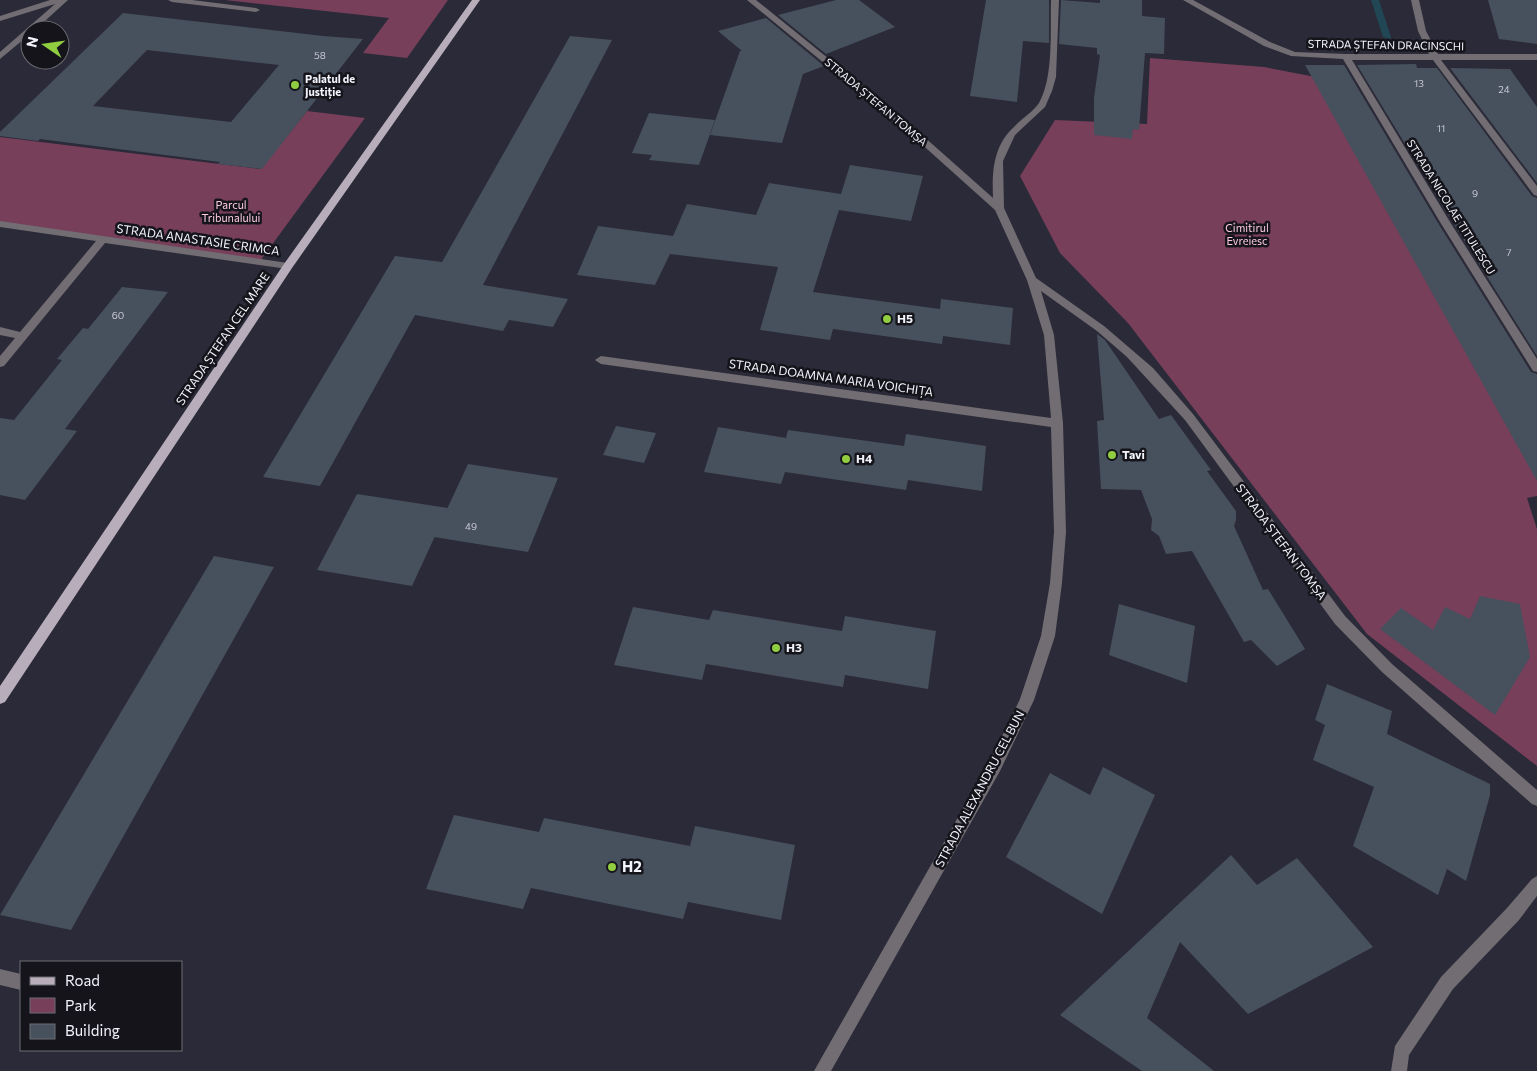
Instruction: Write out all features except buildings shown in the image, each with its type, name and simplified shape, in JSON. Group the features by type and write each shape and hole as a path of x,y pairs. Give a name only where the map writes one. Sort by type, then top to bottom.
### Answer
{"main road":[{"name":"STRADA ȘTEFAN CEL MARE","path":"0,698 288,266 476,0"}],"street":[{"path":"0,19 58,0"},
{"path":"0,56 64,0"},
{"path":"172,0 256,10"},
{"name":"STRADA ȘTEFAN TOMȘA","path":"751,0 910,129 999,208"},
{"name":"STRADA ALEXANDRU CEL BUN","path":"822,1071 995,766 1028,700 1048,636 1056,583 1060,532 1057,423 1049,335 1032,280 999,208 998,161 1011,134 1042,105 1048,91 1052,77 1055,0"},
{"name":"STRADA ȘTEFAN DRACINSCHI","path":"1187,0 1280,50 1318,56 1346,57 1537,57"},
{"path":"1415,0 1422,31 1435,57 1537,193"},
{"name":"STRADA NICOLAE TITULESCU","path":"1346,57 1445,222 1537,368"},
{"name":"STRADA ANASTASIE CRIMCA","path":"0,224 288,266"},
{"name":"STRADA ANASTASIE CRIMCA","path":"0,363 103,239"},
{"name":"STRADA ȘTEFAN TOMȘA","path":"1032,280 1088,319 1123,347 1162,385 1340,620 1387,668 1537,799"},
{"path":"0,331 23,336"},
{"name":"STRADA DOAMNA MARIA VOICHIȚA","path":"601,360 1057,423"},
{"path":"1400,1071 1401,1052 1447,983 1513,914 1537,884"},
{"path":"0,976 20,982"}],"green space":[{"path":"225,0 448,0 407,58 363,53 389,18"},
{"name":"Cimitirul Evreiesc","path":"1150,58 1264,67 1326,79 1537,431 1537,496 1527,498 1537,529 1537,766 1367,634 1128,323 1060,253 1020,176 1055,120 1147,124"},
{"name":"Parcul Tribunalului","path":"307,111 365,118 260,261 0,223 0,137 261,169"}],"waterway":[{"path":"1375,0 1387,37"}],"place":[{"name":"Palatul de Justiție","path":"295,85"},
{"name":"H5","path":"887,319"},
{"name":"Tavi","path":"1112,455"},
{"name":"H4","path":"846,459"},
{"name":"H3","path":"776,648"},
{"name":"H2","path":"612,867"}]}
